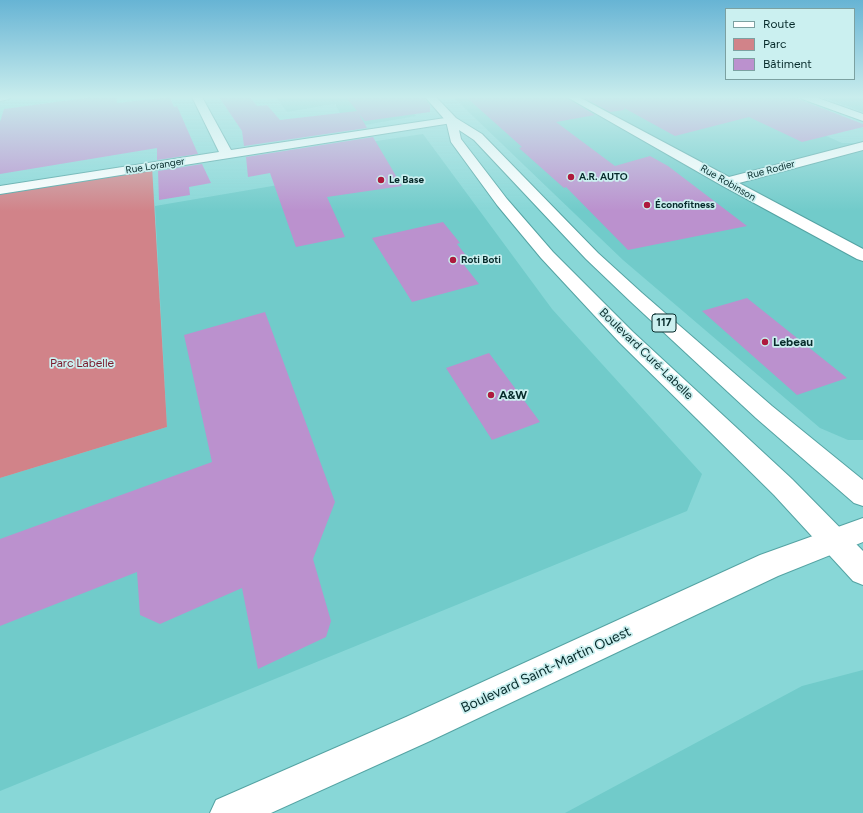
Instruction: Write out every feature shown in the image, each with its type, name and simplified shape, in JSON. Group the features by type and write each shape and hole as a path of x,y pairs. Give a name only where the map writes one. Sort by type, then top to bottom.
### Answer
{"main road":[{"path":"217,135 227,155"},
{"name":"Rue Loranger","path":"0,190 356,135"},
{"name":"Boulevard Curé-Labelle","path":"454,135 455,140 502,202 547,255 626,337 783,487 863,571"},
{"name":"117","path":"475,135 592,256 678,336 764,412 863,495"},
{"name":"Rue Robinson","path":"641,135 863,256"},
{"name":"Rue Rodier","path":"726,182 863,146"},
{"name":"Boulevard Saint-Martin Ouest","path":"229,813 425,726 770,565 863,530"}],"shaded area":[{"path":"424,135 552,309 702,474 687,511 0,791 0,478 167,427 155,206 284,184 276,156"},
{"path":"493,135 824,135 842,143 856,143 863,145 863,440 848,440 820,428 623,260"},
{"path":"863,670 863,813 565,813 802,686"}],"green space":[{"name":"Parc Labelle","path":"152,166 167,427 0,478 0,190"}],"building":[{"path":"0,135 190,135 198,154 157,160 157,148 0,174"},
{"path":"243,135 320,135 244,146"},
{"path":"508,135 573,135 615,166 650,156 668,166 747,226 628,250 566,187 564,188 519,148 522,147"},
{"path":"787,135 831,135 802,142"},
{"path":"373,137 402,186 327,197 345,237 296,247 270,173 248,177 246,157"},
{"path":"202,164 211,183 189,187 190,195 159,200 158,171"},
{"path":"443,222 460,243 457,244 472,263 464,265 479,284 412,302 372,238"},
{"path":"747,298 847,378 797,395 702,311"},
{"path":"265,312 335,502 313,559 331,621 326,637 258,669 242,588 160,624 140,615 137,572 0,626 0,539 212,462 184,335"},
{"name":"A&W","path":"489,353 540,422 492,440 446,368"}],"place":[{"name":"A.R. AUTO","path":"571,177"},
{"name":"Le Base","path":"381,180"},
{"name":"Éconofitness","path":"647,205"},
{"name":"Roti Boti","path":"453,260"},
{"name":"Lebeau","path":"765,342"},
{"name":"A&W","path":"491,395"}]}
